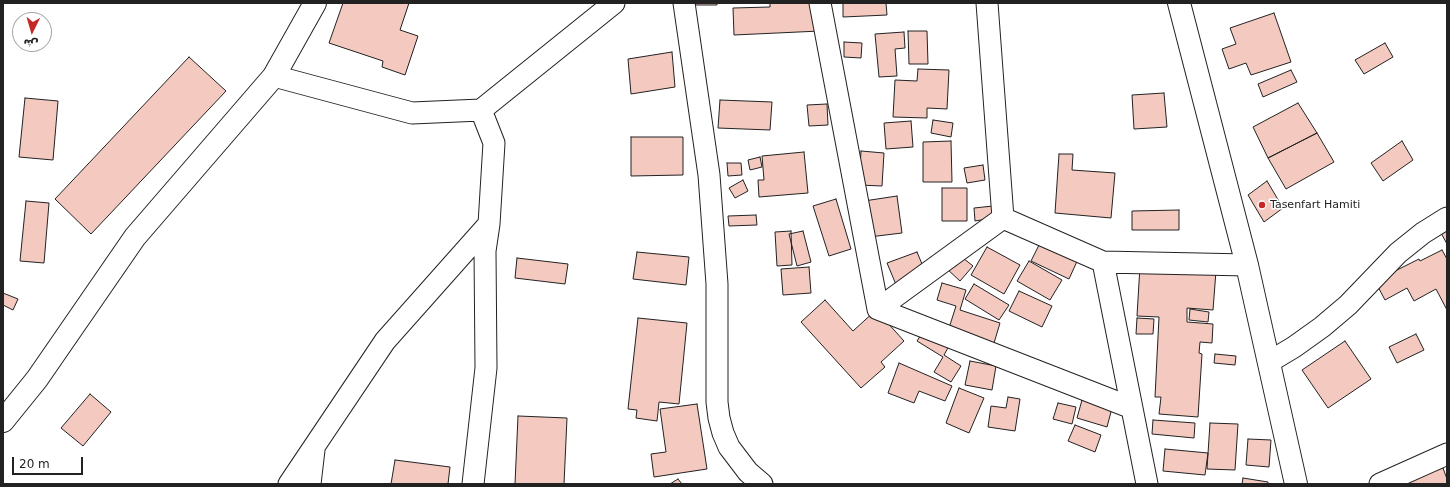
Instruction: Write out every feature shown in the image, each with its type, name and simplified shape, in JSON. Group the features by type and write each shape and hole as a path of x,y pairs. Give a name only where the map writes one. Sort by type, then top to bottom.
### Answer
{"street":[{"path":"3,421 37,379 135,237 274,76 315,3"},
{"path":"274,76 412,113 481,110 614,3"},
{"path":"684,3 709,175 718,284 717,402 719,418 729,447 748,472 762,484"},
{"path":"820,3 878,309"},
{"path":"987,3 1003,218"},
{"path":"1179,3 1247,265 1296,484"},
{"path":"473,484 486,368 485,251 490,224 494,142 481,110"},
{"path":"878,309 1003,218"},
{"path":"1003,218 1103,262 1247,265"},
{"path":"1269,362 1294,347 1322,327 1348,305 1398,253 1423,233 1447,218"},
{"path":"289,484 385,342 490,224"},
{"path":"1103,262 1147,484"},
{"path":"878,309 1132,408"},
{"path":"310,484 314,445"},
{"path":"1380,484 1447,454"}],"building":[{"path":"343,3 409,3 400,30 418,36 405,75 382,67 383,61 329,43"},
{"path":"695,3 717,3 717,5 695,5"},
{"path":"770,3 818,3 820,31 734,35 733,8 770,7"},
{"path":"843,3 886,3 887,15 843,17"},
{"path":"1274,13 1291,62 1251,75 1246,63 1229,69 1222,49 1236,44 1230,28"},
{"path":"908,31 927,31 928,64 909,64"},
{"path":"904,32 905,48 895,49 897,76 879,77 875,34"},
{"path":"844,42 862,43 861,58 844,57"},
{"path":"1385,43 1393,57 1364,74 1355,60"},
{"path":"672,52 675,87 631,94 628,59"},
{"path":"189,57 226,91 91,234 55,199"},
{"path":"918,69 949,70 947,109 927,108 927,118 893,117 895,80 917,81"},
{"path":"1291,70 1297,82 1263,97 1258,84"},
{"path":"1164,93 1167,127 1134,129 1132,95"},
{"path":"25,98 58,101 53,160 19,157"},
{"path":"720,100 772,102 770,130 718,128"},
{"path":"1298,103 1317,133 1268,158 1253,127"},
{"path":"827,104 828,125 809,126 807,105"},
{"path":"933,120 953,123 951,137 931,133"},
{"path":"911,121 913,147 886,149 884,123"},
{"path":"1317,133 1334,162 1286,189 1268,158"},
{"path":"631,137 683,137 683,175 631,176"},
{"path":"951,141 952,182 923,182 923,142"},
{"path":"1402,141 1413,160 1383,181 1371,163"},
{"path":"861,151 884,153 882,186 859,185"},
{"path":"804,152 808,193 759,197 758,180 764,180 762,156"},
{"path":"1059,154 1073,154 1072,170 1115,173 1111,218 1055,213"},
{"path":"760,157 762,167 750,170 748,160"},
{"path":"727,163 741,163 742,175 728,176"},
{"path":"983,165 985,180 967,183 964,168"},
{"path":"743,180 748,191 735,198 729,188"},
{"path":"1267,181 1283,208 1264,222 1248,195"},
{"path":"942,188 967,188 967,221 942,221"},
{"path":"897,196 902,233 869,237 864,201"},
{"path":"836,199 851,249 829,256 813,206"},
{"path":"26,201 49,203 44,263 20,261"},
{"path":"993,206 994,218 975,221 974,208"},
{"path":"1179,210 1179,230 1132,230 1132,211"},
{"path":"756,215 757,225 729,226 728,216"},
{"path":"1447,230 1447,244 1441,233"},
{"path":"791,231 792,265 777,266 775,232"},
{"path":"803,231 811,262 797,266 789,234"},
{"path":"1042,239 1079,257 1069,279 1031,261"},
{"path":"987,247 1020,265 1004,294 971,275"},
{"path":"1442,250 1447,259 1447,310 1436,289 1414,301 1407,288 1385,300 1375,281 1419,259 1420,261"},
{"path":"637,252 689,257 686,285 633,279"},
{"path":"917,252 927,276 897,287 887,263"},
{"path":"958,254 973,266 960,281 946,268"},
{"path":"517,258 568,264 565,284 515,278"},
{"path":"1029,261 1062,280 1050,300 1017,281"},
{"path":"1140,266 1216,271 1213,310 1187,308 1187,322 1213,324 1212,343 1200,342 1199,353 1202,354 1198,417 1159,414 1161,397 1155,397 1159,317 1137,316"},
{"path":"809,267 811,293 783,295 781,269"},
{"path":"942,283 966,290 960,310 1000,323 994,343 949,328 956,306 937,300"},
{"path":"974,284 1009,305 999,320 965,299"},
{"path":"1019,291 1052,306 1042,327 1009,311"},
{"path":"3,293 18,299 13,310 3,305"},
{"path":"825,300 853,331 876,310 904,341 881,362 885,367 861,388 801,322"},
{"path":"1190,309 1209,312 1208,322 1189,320"},
{"path":"638,318 687,323 679,404 659,402 657,421 636,418 637,410 628,409"},
{"path":"1137,318 1154,319 1153,334 1136,334"},
{"path":"924,330 949,346 944,355 961,366 951,382 934,372 943,357 917,341"},
{"path":"1416,334 1424,350 1397,363 1389,347"},
{"path":"1345,341 1371,379 1328,408 1302,370"},
{"path":"1215,354 1236,356 1235,365 1214,363"},
{"path":"970,361 996,366 992,390 965,385"},
{"path":"899,363 952,386 945,401 919,391 914,403 888,393"},
{"path":"959,388 984,398 969,433 946,423"},
{"path":"90,394 111,412 83,446 61,428"},
{"path":"1008,397 1020,399 1015,431 988,427 991,406 1006,408"},
{"path":"1082,400 1112,408 1107,427 1077,418"},
{"path":"1058,403 1076,407 1072,424 1053,419"},
{"path":"697,404 707,469 654,477 651,454 666,452 660,409"},
{"path":"518,416 567,418 564,484 515,484"},
{"path":"1153,420 1195,423 1194,438 1152,434"},
{"path":"1210,423 1238,424 1235,470 1207,469"},
{"path":"1075,425 1101,435 1095,452 1068,441"},
{"path":"1248,439 1271,440 1269,467 1246,465"},
{"path":"1165,449 1208,453 1205,475 1163,471"},
{"path":"395,460 450,467 448,484 391,484"},
{"path":"1443,468 1447,479 1447,484 1397,484"},
{"path":"1243,478 1268,482 1268,484 1242,484"},
{"path":"678,479 682,484 670,484"}],"place":[{"name":"Tasenfart Hamiti","path":"1262,205"}]}
